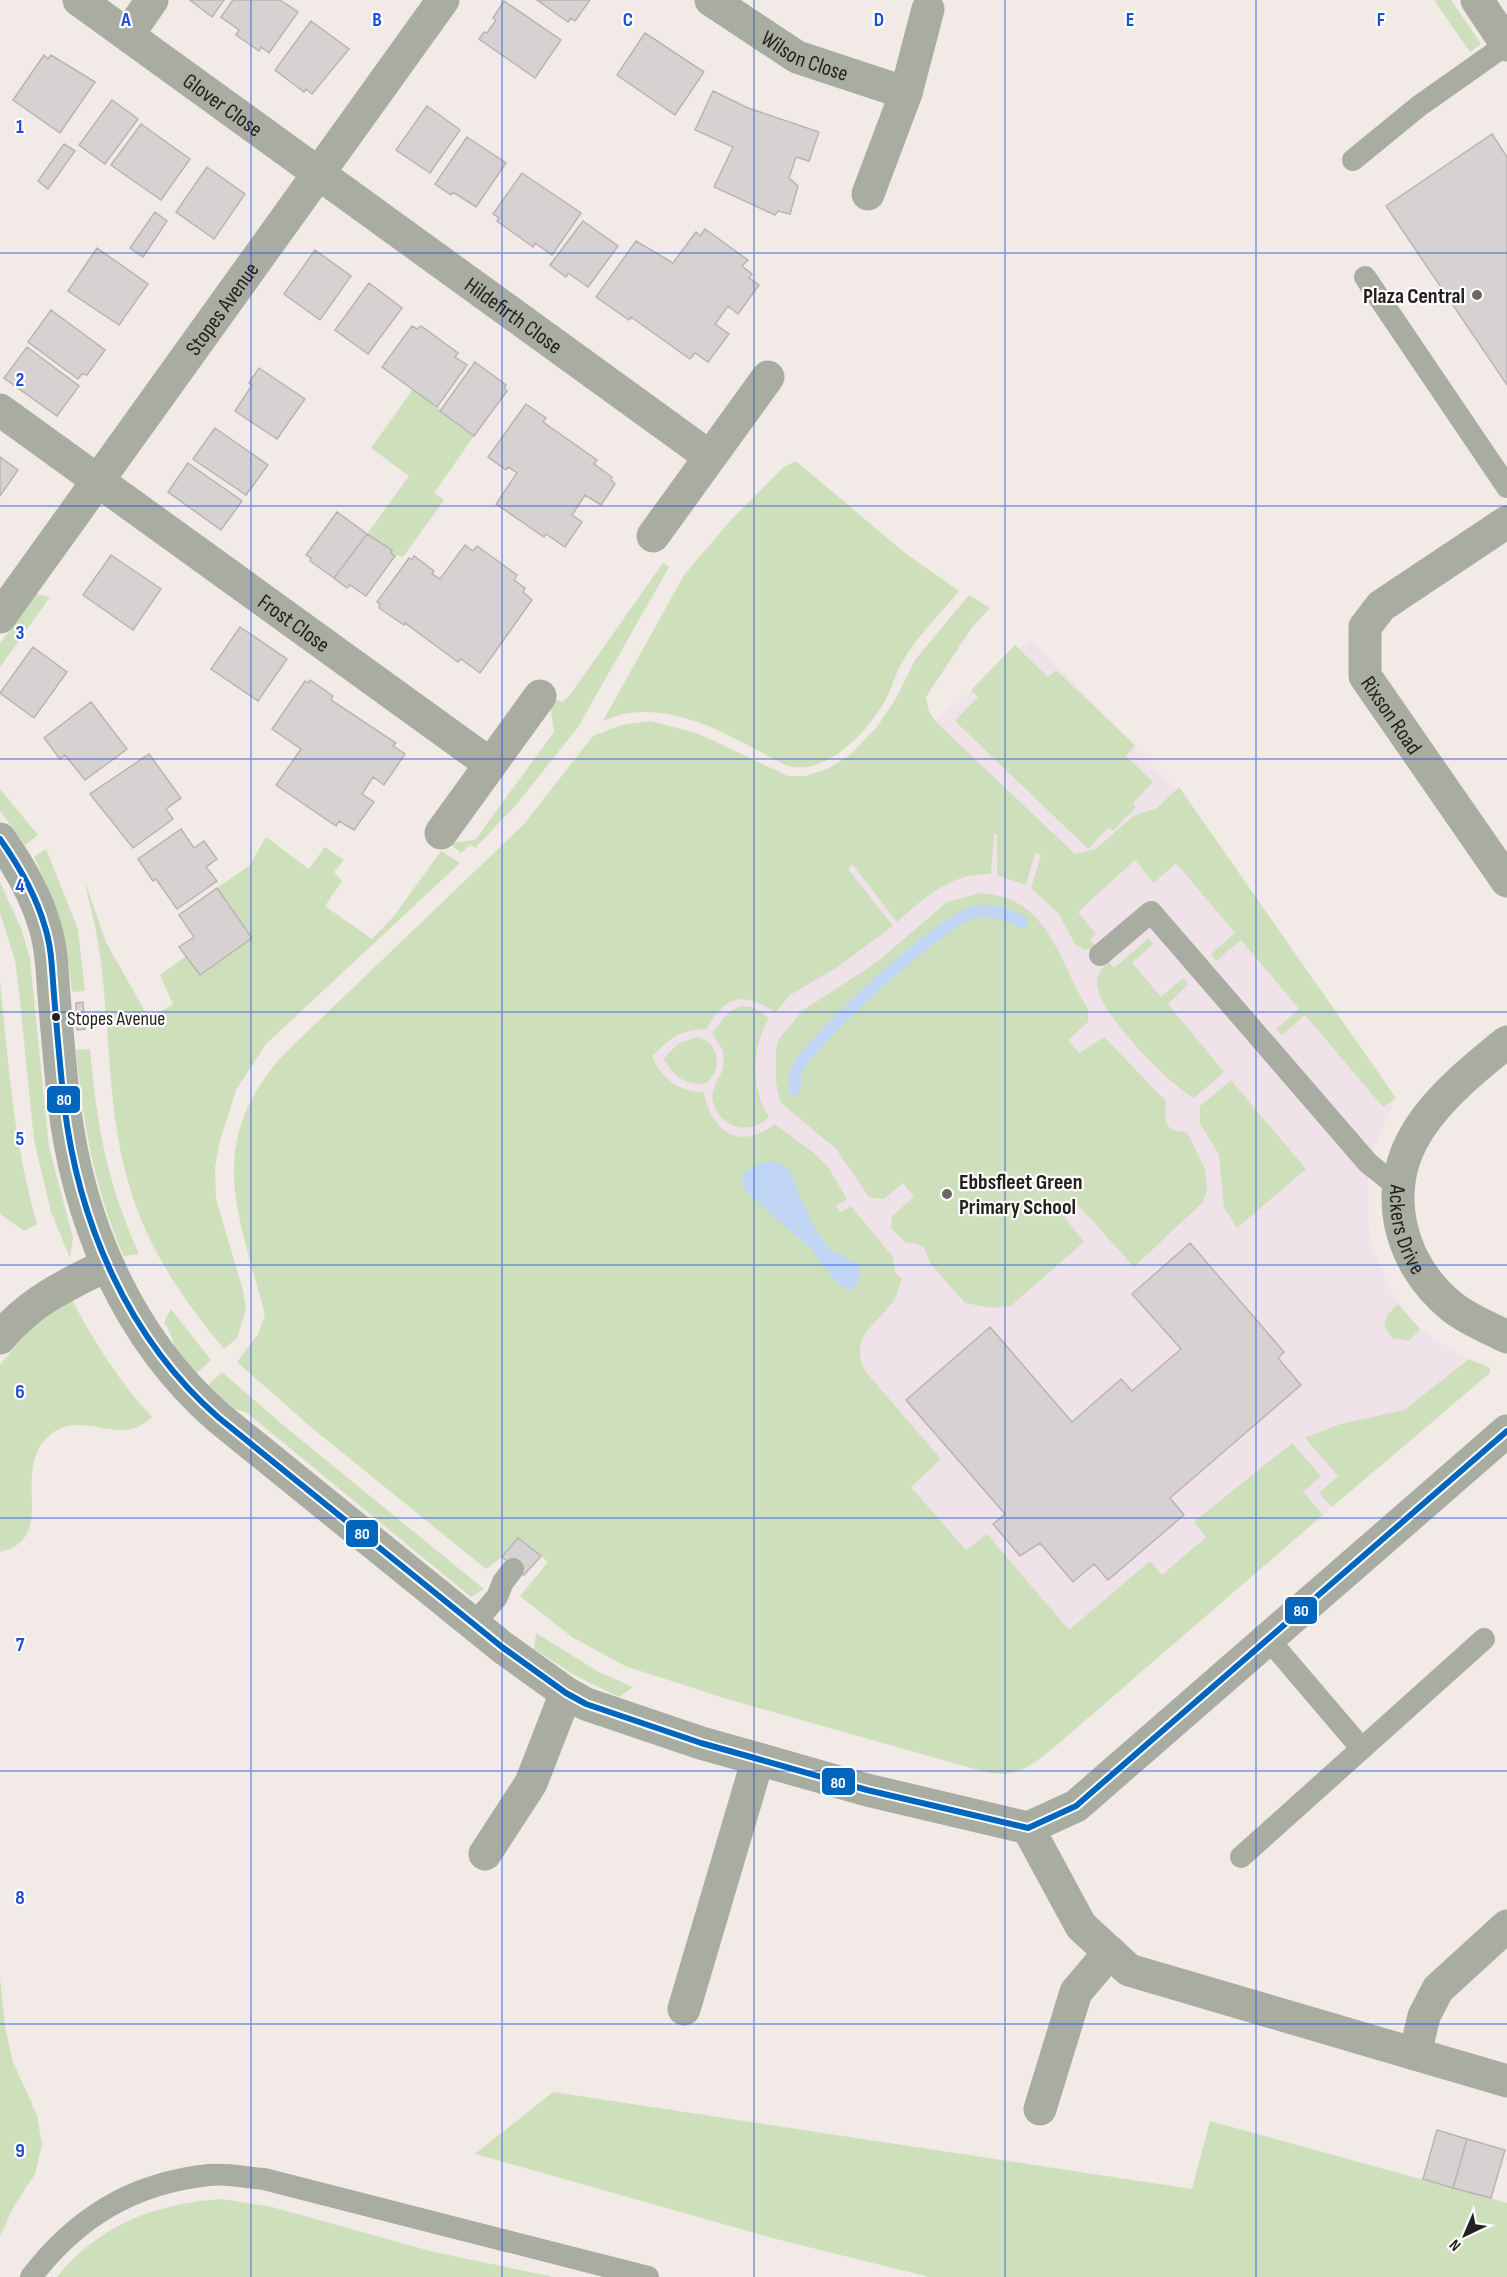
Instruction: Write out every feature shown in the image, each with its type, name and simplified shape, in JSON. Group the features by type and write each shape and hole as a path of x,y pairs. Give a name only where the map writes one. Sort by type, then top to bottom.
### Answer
{"street":[{"name":"Glover Close","path":"79,0 319,173"},
{"path":"128,35 152,0"},
{"name":"Stopes Avenue","path":"0,617 443,0"},
{"name":"Wilson Close","path":"711,0 797,57 906,93"},
{"path":"1477,0 1507,44"},
{"path":"868,194 906,93 930,4"},
{"name":"Hildefirth Close","path":"319,173 710,457"},
{"path":"653,536 768,377"},
{"name":"Frost Close","path":"0,410 490,764"},
{"name":"Rixson Road","path":"1507,522 1381,606 1365,627 1365,676 1507,881"},
{"path":"441,833 540,696"},
{"path":"0,839 30,887 46,929 64,1104 75,1172 92,1228 107,1265 146,1334 189,1392 474,1624 566,1693 607,1711 758,1760 867,1790 1028,1828 1076,1806 1507,1431"},
{"name":"Ackers Drive","path":"1507,1042 1439,1105 1419,1128 1406,1160 1397,1205 1402,1237 1410,1257 1426,1280 1451,1306 1507,1337"},
{"path":"0,1338 36,1303 107,1265"},
{"path":"485,1854 531,1783 566,1693"},
{"path":"684,2009 758,1760"},
{"path":"1028,1828 1081,1926 1129,1970 1507,2081"},
{"path":"1415,2054 1424,2016 1438,1989 1507,1926"},
{"path":"1040,2109 1076,1992 1110,1952"}],"lane":[{"path":"1353,160 1425,101 1507,44"},
{"path":"1365,276 1507,487"},
{"path":"1100,955 1151,912 1368,1163 1399,1188"},
{"path":"474,1624 496,1597 503,1581 513,1569"},
{"path":"1241,1857 1485,1639"},
{"path":"1269,1640 1362,1749"},
{"path":"31,2277 64,2238 96,2212 124,2196 210,2175 264,2179 648,2277"}],"shaded area":[{"name":"Ebbsfleet Green Primary School","path":"1031,639 1186,800 1393,1103 1368,1163 1369,1238 1390,1289 1414,1323 1435,1340 1491,1370 1323,1515 1303,1492 1030,1723 380,1358 900,752"}],"green space":[{"path":"1434,0 1451,0 1481,44 1470,52"},
{"path":"413,389 474,436 434,493 444,500 403,557 391,553 392,550 367,534 409,476 371,448"},
{"path":"796,461 905,553 959,591 910,650 876,715 843,750 816,765 802,767 788,766 712,728 672,715 651,712 629,713 603,721 684,575 731,520 784,467"},
{"path":"663,563 669,567 578,727 516,805 475,848 470,845 461,853 449,843 475,840 554,732 550,705 557,700 563,702 572,692"},
{"path":"37,594 50,597 0,667 0,643"},
{"path":"969,595 990,608 972,627 926,697 929,712 937,723 1075,854 1096,849 1133,816 1157,808 1179,787 1396,1098 1383,1107 1305,1015 1282,1035 1276,1029 1299,1009 1241,940 1216,961 1211,954 1235,933 1176,863 1154,883 1135,860 1078,912 1096,934 1090,939 1097,948 1084,950 1075,944 1059,914 1031,888 1041,855 1035,853 1026,885 997,875 997,835 994,833 991,874 964,877 951,882 918,903 897,922 852,864 848,869 893,926 836,968 790,995 775,1013 754,1001 736,1000 720,1009 707,1029 689,1031 676,1036 652,1056 672,1083 687,1090 704,1092 713,1117 720,1127 729,1133 750,1136 775,1124 814,1153 828,1167 847,1199 836,1206 841,1212 851,1206 893,1257 895,1272 902,1279 894,1301 865,1333 860,1346 861,1363 866,1372 941,1459 911,1487 966,1550 987,1534 1069,1630 1150,1561 1162,1575 1206,1537 1194,1522 1292,1443 1321,1476 1303,1492 1323,1515 1051,1750 1019,1771 1002,1774 982,1771 727,1699 625,1666 572,1637 520,1596 548,1562 518,1538 502,1557 486,1569 312,1428 237,1362 258,1334 265,1315 238,1210 234,1179 236,1148 243,1117 259,1086 285,1053 524,824 593,736 621,725 651,721 699,734 788,776 805,776 827,769 850,755 877,727 895,700 915,660"},
{"path":"1015,645 1048,677 1056,670 1135,745 1126,756 1153,782 1133,803 1136,807 1113,831 1109,827 1088,849 955,721 978,697 971,690"},
{"path":"0,789 38,835 25,845 0,811"},
{"path":"266,837 309,869 325,847 344,860 334,872 342,881 325,906 372,939 394,916 441,851 460,863 266,1044 236,1090 219,1144 215,1168 216,1199 243,1290 246,1310 237,1338 224,1349 181,1293 157,1253 130,1188 117,1129 103,979 85,882 106,942 149,1019 173,1004 160,975 186,956 200,975 252,938 217,888 249,866"},
{"path":"46,849 78,929 85,991 72,992 59,923 49,890 34,857"},
{"path":"0,882 21,928 30,959 49,1147 73,1238 70,1258 51,1212 34,1140 15,960 0,913"},
{"path":"980,893 1003,897 1022,906 1049,934 1088,1009 1088,1022 1068,1040 1079,1053 1104,1037 1166,1101 1167,1123 1173,1130 1187,1132 1205,1169 1207,1190 1203,1202 1134,1267 1079,1206 1065,1218 1084,1242 1011,1306 992,1308 965,1303 931,1264 924,1248 917,1244 906,1243 891,1228 892,1216 914,1197 903,1183 884,1199 869,1197 836,1149 780,1102 776,1082 776,1048 779,1039 802,1011 877,962 947,902"},
{"path":"1149,938 1153,944 1132,963 1161,997 1183,978 1188,984 1168,1004 1224,1072 1194,1098 1169,1079 1139,1049 1112,1017 1098,990 1098,978 1106,964 1109,962 1114,968"},
{"path":"0,980 17,1133 37,1224 24,1231 0,1214"},
{"path":"740,1006 752,1007 769,1018 759,1041 756,1080 763,1106 769,1117 751,1127 739,1127 722,1118 715,1107 712,1094 723,1069 724,1060 721,1047 712,1033 728,1013"},
{"path":"698,1037 711,1045 717,1057 715,1071 711,1078 706,1083 699,1084 681,1078 663,1059 679,1043"},
{"path":"90,1049 96,1104 105,1154 119,1203 139,1254 124,1256 105,1206 91,1155 76,1050"},
{"path":"1231,1080 1306,1169 1237,1228 1224,1208 1219,1155 1200,1123 1200,1106"},
{"path":"72,1300 108,1362 152,1417 139,1426 126,1430 84,1425 70,1426 56,1431 43,1442 35,1457 32,1473 31,1521 27,1534 17,1545 0,1552 0,1365 28,1331"},
{"path":"1398,1304 1420,1329 1409,1341 1392,1338 1384,1326 1387,1315"},
{"path":"171,1309 211,1360 188,1381 164,1322"},
{"path":"1469,1359 1490,1368 1490,1373 1332,1507 1319,1493 1338,1476 1305,1438 1340,1424 1404,1410"},
{"path":"222,1372 283,1425 484,1589 471,1597 246,1412 214,1404 200,1393"},
{"path":"536,1633 597,1671 633,1687 619,1697 576,1676 534,1649"},
{"path":"0,1977 5,2027 13,2062 37,2115 42,2145 35,2174 14,2206 0,2236"},
{"path":"553,2092 1192,2189 1210,2121 1507,2203 1507,2277 929,2277 780,2240 475,2154"},
{"path":"222,2199 272,2207 434,2252 554,2277 57,2277 91,2243 130,2220 175,2206"}],"water":[{"path":"774,1161 790,1172 810,1219 828,1247 860,1267 860,1276 855,1289 848,1290 836,1282 810,1248 746,1192 742,1183 743,1174 760,1163"}],"building":[{"path":"190,0 224,0 212,17"},
{"path":"233,0 280,0 298,12 269,53 261,47 259,51 236,35 239,30 221,17"},
{"path":"537,0 590,0 575,21 571,18 568,22"},
{"path":"504,1 561,40 535,78 479,39 484,32 487,33 496,20 493,18"},
{"path":"311,21 349,49 312,94 306,89 304,92 275,70"},
{"path":"645,33 704,72 675,115 617,75"},
{"path":"44,55 48,59 51,55 95,82 60,133 13,100"},
{"path":"713,91 748,108 819,132 809,161 796,157 789,178 798,186 790,214 778,211 775,215 714,187 733,147 695,130"},
{"path":"112,100 138,119 105,164 79,145"},
{"path":"427,106 460,130 430,173 396,150"},
{"path":"141,124 190,159 161,200 111,165"},
{"name":"Plaza Central","path":"1492,134 1507,157 1507,385 1386,206"},
{"path":"467,137 506,163 476,207 453,192 451,195 435,184"},
{"path":"64,144 75,151 48,189 38,181"},
{"path":"207,167 245,194 214,239 176,212"},
{"path":"522,173 581,213 552,255 535,243 533,247 497,221 499,218 493,214"},
{"path":"155,212 167,221 143,257 130,248"},
{"path":"583,221 618,246 588,287 568,273 566,277 550,265"},
{"path":"705,229 748,260 742,266 752,274 749,278 759,285 738,314 728,306 715,324 729,334 708,362 695,353 690,359 631,317 629,320 596,297 636,241 673,263 696,232 700,236"},
{"path":"97,248 148,284 119,325 68,291"},
{"path":"315,250 351,276 320,320 284,294"},
{"path":"369,283 402,308 368,354 335,330"},
{"path":"51,310 105,350 87,375 82,374 78,379 28,342"},
{"path":"412,326 417,329 421,326 458,353 455,357 467,365 437,407 382,367"},
{"path":"27,347 79,386 57,416 4,378"},
{"path":"475,362 506,385 504,388 507,391 474,436 440,411"},
{"path":"259,368 305,399 277,439 235,411 252,385 249,383"},
{"path":"526,404 546,418 543,422 597,460 594,464 612,477 611,480 615,484 601,505 585,495 572,515 582,522 565,547 546,534 544,537 496,504 517,473 508,467 506,470 488,457"},
{"path":"215,428 268,465 246,495 193,459"},
{"path":"0,457 18,470 0,496"},
{"path":"188,463 242,501 221,530 168,492"},
{"path":"337,512 367,534 334,578 310,561 311,558 306,555"},
{"path":"367,534 392,550 391,553 395,556 366,596 350,585 347,588 334,578"},
{"path":"465,545 473,551 477,546 517,575 514,580 525,588 523,592 532,600 480,673 461,659 458,662 405,623 404,625 379,608 380,604 377,602 409,558 412,560 414,556 434,571 432,574 440,579"},
{"path":"111,555 161,589 133,630 83,595"},
{"path":"240,627 287,659 258,701 211,669"},
{"path":"33,647 67,672 34,718 0,693"},
{"path":"310,680 333,696 331,700 396,743 393,746 405,754 384,785 373,777 362,794 374,802 354,830 339,821 336,826 276,785 301,749 272,729 305,681 308,683"},
{"path":"91,702 127,749 85,780 65,755 60,759 44,738"},
{"path":"149,754 181,798 166,809 173,819 133,848 90,794"},
{"path":"181,829 194,848 204,841 217,859 206,867 217,881 177,909 156,879 153,881 138,859"},
{"path":"217,888 252,938 200,975 179,947 194,937 179,915"},
{"path":"83,1002 85,1029 77,1030 76,1003"},
{"path":"1190,1243 1284,1352 1278,1358 1301,1385 1170,1498 1184,1515 1108,1580 1094,1564 1073,1582 1040,1543 1020,1556 993,1524 1005,1514 906,1400 990,1327 1072,1422 1121,1379 1132,1391 1181,1349 1132,1294"},
{"path":"518,1538 541,1556 524,1575 502,1557"},
{"path":"1437,2130 1467,2139 1453,2188 1423,2179"},
{"path":"1467,2139 1505,2150 1491,2198 1453,2188"}],"waterway":[{"path":"795,1090 796,1072 805,1057 823,1036 875,986 953,922 969,914 982,911 996,912 1022,922"}],"transit line":[{"name":"80","path":"0,839 32,892 47,935 64,1103 81,1191 95,1234 113,1276 134,1315 158,1352 187,1387 219,1418 502,1647 566,1693 586,1704 701,1743 867,1790 1028,1828 1076,1806 1507,1431"}],"place":[{"name":"Plaza Central","path":"1477,295"},
{"name":"Stopes Avenue","path":"56,1017"},
{"name":"Ebbsfleet Green Primary School","path":"947,1194"}]}
